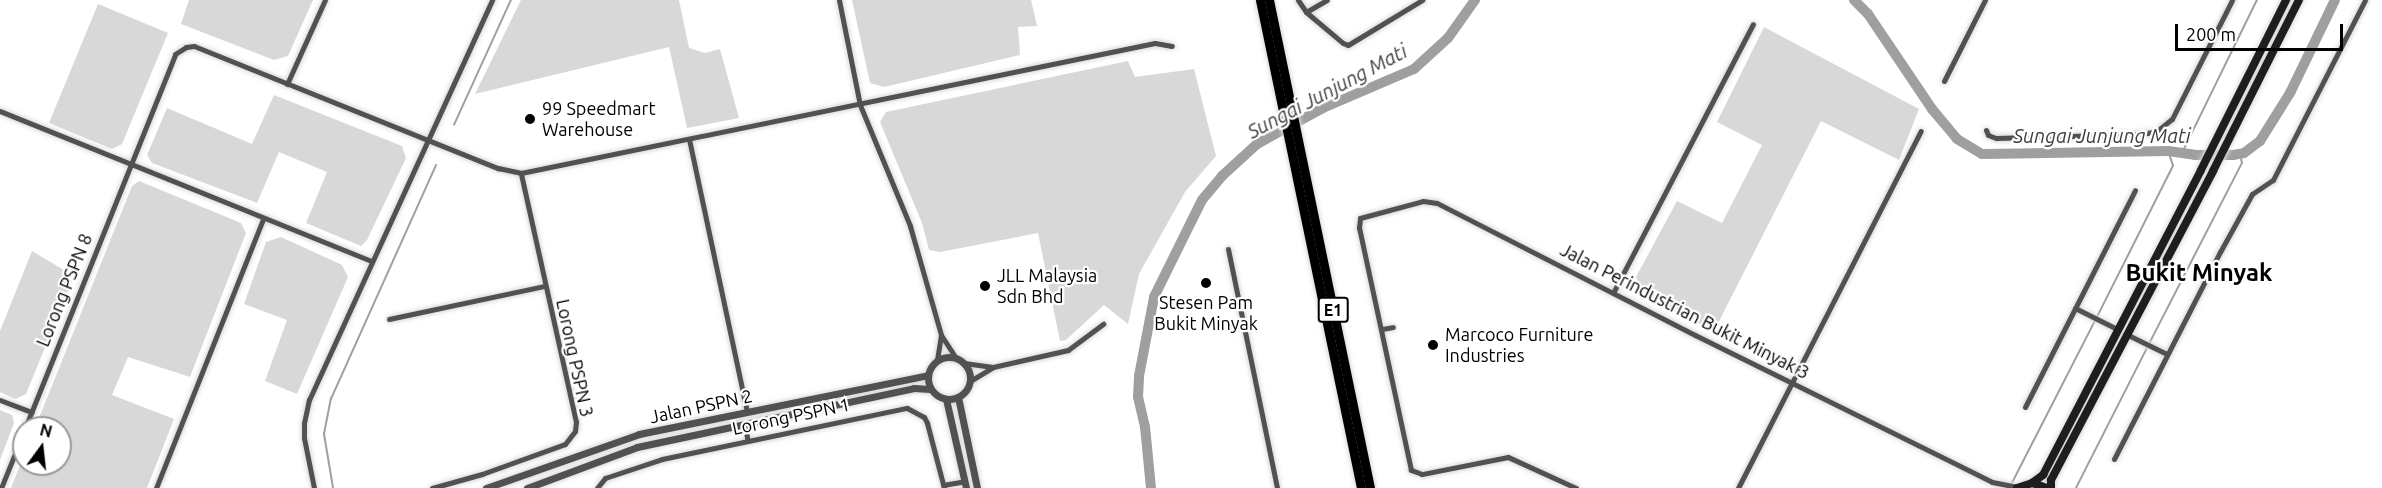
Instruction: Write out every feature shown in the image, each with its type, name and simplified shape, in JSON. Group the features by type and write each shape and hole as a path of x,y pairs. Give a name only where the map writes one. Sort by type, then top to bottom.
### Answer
{"highway":[{"name":"E1","path":"1260,0 1287,112 1296,133 1370,488"},
{"name":"E1","path":"1269,0 1287,112 1288,140 1361,488"}],"main road":[{"path":"2014,487 2032,483 2043,475 2286,0"},
{"path":"2051,488 2051,480 2213,171 2299,0"},
{"path":"2032,483 2047,488"}],"street":[{"path":"325,0 287,84 498,168 521,173 1155,43 1172,46"},
{"path":"314,488 304,438 305,412 371,261 492,0"},
{"path":"839,0 860,105 910,226 940,334 956,358 964,363 993,367"},
{"path":"1298,0 1306,12 1342,43 1348,45 1422,0"},
{"path":"1306,12 1327,0"},
{"path":"1944,81 1985,0"},
{"path":"1986,130 1988,135 1996,138 2142,134 2157,131 2172,119 2232,0"},
{"path":"2114,459 2252,194 2271,183 2366,0"},
{"path":"1613,293 1753,24"},
{"name":"Lorong PSPN 8","path":"30,416 175,54 194,46 287,84"},
{"path":"0,111 131,162 147,172 262,219 371,261"},
{"path":"1738,488 1921,131"},
{"path":"689,139 747,411"},
{"name":"Lorong PSPN 3","path":"432,488 482,474 565,444 575,431 576,422 544,286 521,173"},
{"path":"2025,407 2135,190"},
{"name":"Jalan Perindustrian Bukit Minyak 3","path":"1382,329 1359,228 1360,218 1402,206 1433,201 1992,482 2014,487"},
{"path":"156,488 262,219"},
{"path":"1228,249 1277,488"},
{"path":"389,319 544,286"},
{"path":"2075,308 2117,329"},
{"path":"940,334 937,360 928,375 930,389 946,399 958,397 964,393 970,381 993,367 1068,350 1103,324"},
{"path":"1393,327 1382,329 1406,450 1414,472 1422,474 1508,457 1576,488"},
{"path":"2126,334 2168,354"},
{"path":"937,360 956,358"},
{"path":"964,363 970,381"},
{"name":"Jalan PSPN 2","path":"486,488 639,434 928,375"},
{"name":"Jalan PSPN 2","path":"527,488 637,447 914,388 930,389"},
{"path":"958,397 977,488"},
{"path":"943,487 966,484 946,399"},
{"path":"0,400 32,412"},
{"name":"Lorong PSPN 1","path":"597,488 605,478 662,459 907,408 924,417 927,423 943,487"},
{"path":"744,424 748,441"},
{"name":"Lorong PSPN 8","path":"1,488 12,461"},
{"path":"482,474 486,488"},
{"path":"1992,482 1996,488"}],"shaded area":[{"path":"189,0 313,0 288,56 274,60 181,24"},
{"path":"521,0 679,0 689,48 705,53 720,49 739,118 687,128 669,47 475,94"},
{"path":"852,0 1031,0 1037,26 1018,27 1020,55 884,87 870,83"},
{"path":"98,4 168,33 122,144 112,149 49,123"},
{"path":"1764,27 1919,109 1899,160 1821,121 1714,331 1645,297 1636,277 1677,201 1722,223 1762,145 1717,122"},
{"path":"1128,61 1135,77 1194,69 1216,156 1185,192 1139,274 1128,324 1104,305 1066,340 1060,341 1038,233 940,252 929,250 922,223 880,122 886,112"},
{"path":"274,95 402,146 406,158 367,240 361,246 306,223 327,172 279,152 257,203 152,163 147,155 167,108 252,144"},
{"path":"139,181 241,223 246,233 190,377 128,357 112,395 174,419 147,488 11,488 16,476 72,476 72,416 40,416 132,186"},
{"path":"281,237 342,265 348,277 297,394 265,381 287,320 244,304 266,242"},
{"path":"32,251 74,276 26,394 15,399 0,392 0,331"},
{"path":"0,410 12,416 12,428 0,460"}],"waterway":[{"path":"454,125 511,0"},
{"name":"Sungai Junjung Mati","path":"1151,488 1145,427 1138,397 1139,376 1154,297 1202,200 1222,176 1257,144 1323,108 1414,69 1448,38 1475,0"},
{"name":"Sungai Junjung Mati","path":"1854,0 1868,14 1932,109 1957,139 1982,154 2168,151 2195,155 2244,153 2260,141 2290,93 2335,0"},
{"path":"2182,153 2257,0"},
{"path":"2097,317 2173,166 2168,151"},
{"path":"2149,344 2242,163 2240,154"},
{"path":"333,488 324,434 331,399 436,165"},
{"path":"2012,483 2095,321"},
{"path":"2076,488 2147,348"}],"place":[{"name":"99 Speedmart Warehouse","path":"530,119"},
{"name":"Stesen Pam Bukit Minyak","path":"1206,283"},
{"name":"JLL Malaysia Sdn Bhd","path":"985,286"},
{"name":"Marcoco Furniture Industries","path":"1433,345"}],"district":[{"name":"Bukit Minyak","path":"2199,273"}]}
